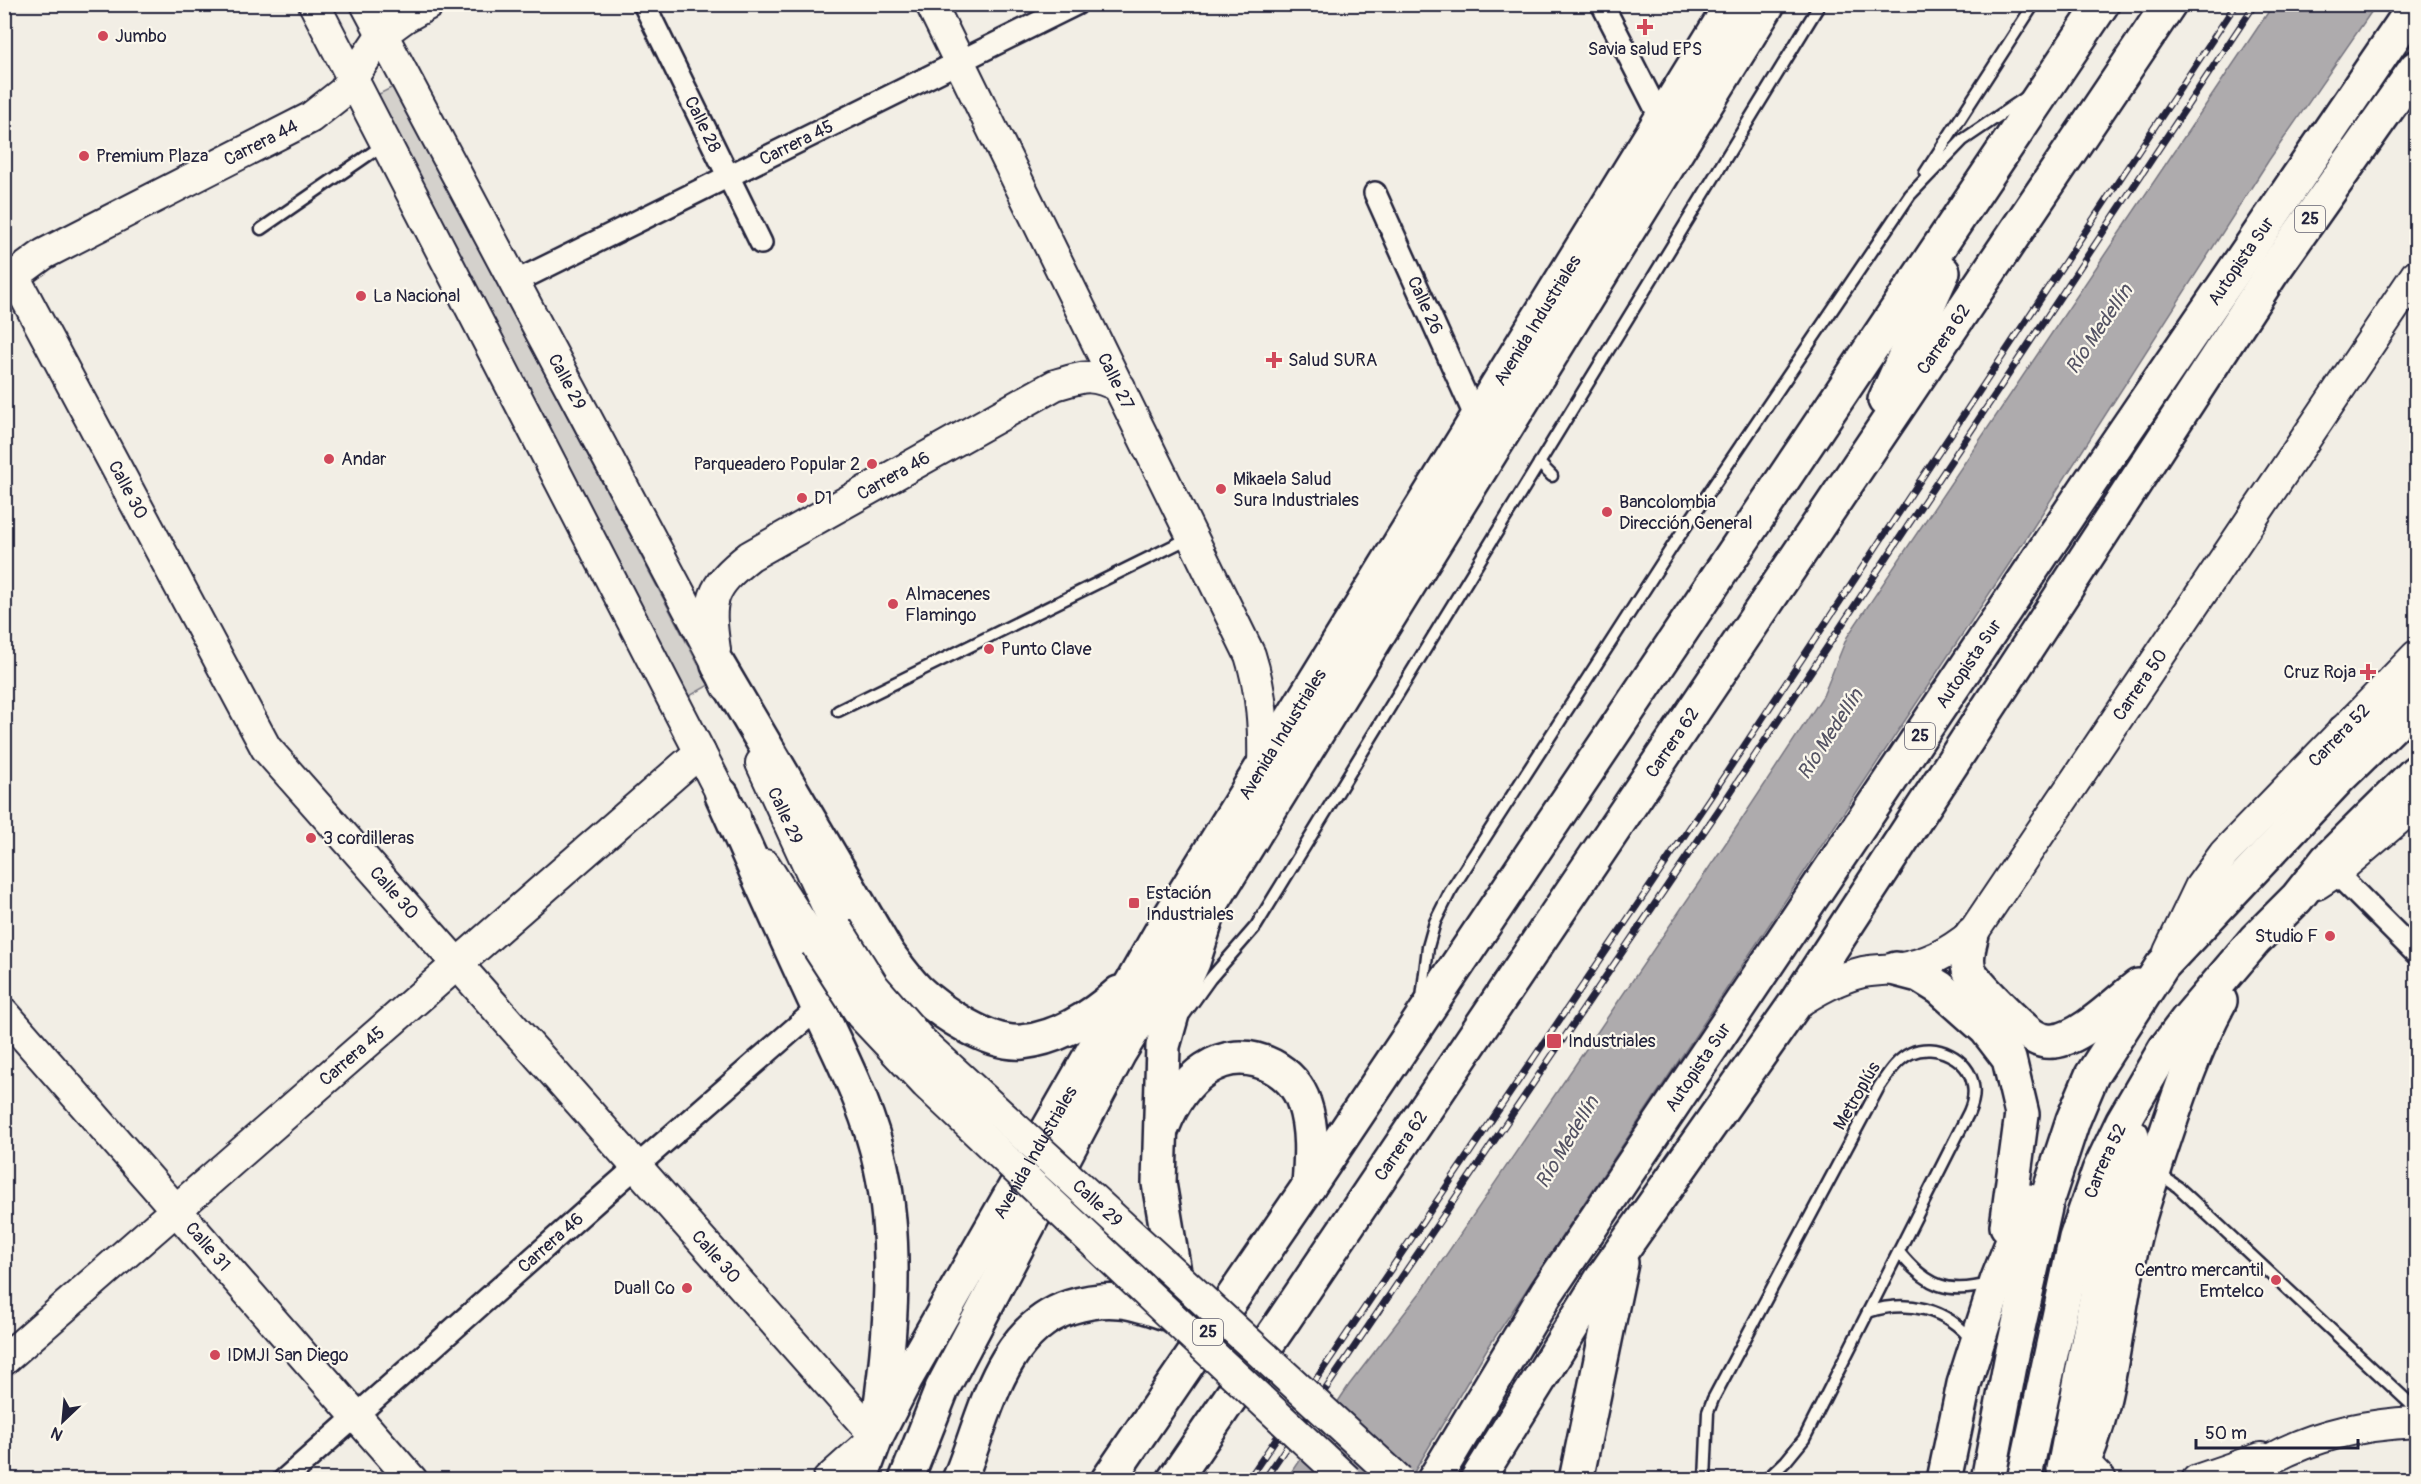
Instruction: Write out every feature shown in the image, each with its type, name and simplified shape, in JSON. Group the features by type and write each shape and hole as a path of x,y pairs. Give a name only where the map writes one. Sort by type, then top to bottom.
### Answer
{"main road":[{"name":"Avenida Industriales","path":"860,1479 876,1437 906,1378 1131,982 1660,117 1732,4"},
{"name":"Avenida Industriales","path":"906,1479 942,1389 1119,1053 1768,4"},
{"name":"25","path":"1108,1479 1419,1023 2102,4"},
{"name":"Carrera 62","path":"1174,1479 1290,1312 2169,4"},
{"name":"Autopista Sur","path":"1434,1479 1547,1292 2091,481 2416,4"},
{"name":"Autopista Sur","path":"1477,1479 1601,1280 1795,1004 2271,274 2416,68"},
{"path":"1843,490 1986,180"},
{"path":"2091,481 2271,274"},
{"path":"718,665 888,954 917,990 938,1007 971,1028 995,1038 1022,1042 1052,1034 1081,1022 1102,1009 1131,982"},
{"path":"2344,732 2416,691"},
{"name":"Carrera 52","path":"1988,1479 2012,1355 2047,1199 2073,1120 2092,1075 2162,966 2340,777 2416,703"},
{"name":"Carrera 52","path":"2024,1479 2067,1272 2088,1202 2122,1121 2148,1076 2187,1020 2255,940 2332,865 2416,772"},
{"path":"722,795 862,1100 882,1168 889,1213 889,1308 886,1371 876,1437"},
{"path":"1173,1266 1159,1173 1163,1046 1176,999 1193,962 1212,902"},
{"path":"1972,934 1967,951 1969,973 2021,1027 2041,1040 2054,1041 2067,1038 2083,1030 2162,966"},
{"path":"2074,1471 2094,1376 2133,1240 2176,1104 2202,1034 2255,940"},
{"path":"1896,969 1919,975 1940,988 1986,1029 2009,1059 2022,1114 1998,1281"},
{"path":"1161,1134 1170,1108 1181,1092 1197,1076 1215,1063 1233,1057 1259,1059 1281,1070 1294,1083 1304,1102 1311,1152 1309,1186"},
{"path":"1944,1479 1964,1384 1998,1281 2037,1181 2068,1116 2092,1075"},
{"path":"2094,1376 2110,1226 2148,1076"},
{"path":"1576,1479 1624,1249"},
{"path":"966,1471 975,1434 1005,1365 1020,1342 1038,1324 1053,1315 1089,1301 1120,1300 1168,1314"}],"street":[{"name":"Calle 29","path":"314,4 722,795 826,937 923,1043 1173,1266 1399,1479"},
{"name":"Calle 29","path":"366,4 718,665 855,1007 885,1043 1168,1314 1347,1479"},
{"name":"Carrera 44","path":"9,282 44,254 310,118 343,92 382,34 429,4"},
{"name":"Calle 28","path":"644,4 761,243"},
{"name":"Calle 27","path":"931,4 1250,655 1258,681 1263,727 1263,767"},
{"name":"Carrera 45","path":"515,282 1076,4"},
{"path":"1602,4 1660,117"},
{"name":"Calle 26","path":"1375,193 1476,418"},
{"name":"Carrera 50","path":"1795,1004 1826,985 1847,977 1874,970 1896,969 1922,963 1946,954 1972,934 2416,275"},
{"name":"Calle 30","path":"9,282 266,748 876,1437"},
{"name":"Carrera 46","path":"718,665 711,621 712,607 717,590 726,575 750,556 1055,385 1082,377 1099,377 1120,387"},
{"name":"Carrera 52","path":"2162,966 2200,887 2224,854 2416,656"},
{"name":"Carrera 45","path":"4,1360 700,752"},
{"name":"Carrera 52","path":"2332,865 2416,804"},
{"path":"2332,865 2344,881 2416,953"},
{"name":"Carrera 46","path":"284,1479 818,1008"},
{"name":"Calle 31","path":"4,1013 412,1479"},
{"path":"2196,1479 2312,1440 2362,1429 2416,1422"},
{"path":"828,1479 876,1437"},
{"path":"839,1479 876,1437"},
{"path":"853,1479 876,1437"},
{"path":"2239,1479 2284,1451"}],"lane":[{"path":"1163,1046 1210,979 1256,926 1820,4"},
{"path":"1419,1023 1428,947 1436,922 1450,892 1672,547 1910,195 2034,4"},
{"path":"1910,195 1963,140 2050,81"},
{"path":"261,229 386,144"},
{"path":"1539,464 1552,476"},
{"path":"838,711 1192,537"},
{"name":"Metroplús","path":"1704,1479 1708,1412 1713,1399 1879,1087 1898,1061 1912,1053 1927,1049 1940,1051 1954,1058 1966,1069 1973,1082 1974,1098 1969,1112 1804,1439 1786,1461 1766,1479"},
{"path":"2156,1166 2155,1171 2178,1187 2416,1409"},
{"path":"1899,1252 1909,1265 1931,1283 1946,1288 1961,1290 1998,1281"},
{"path":"1868,1312 1882,1307 1913,1305 1940,1315 1963,1328 1976,1346"}],"shaded area":[{"path":"393,87 709,685 688,697 371,98"}],"water":[{"name":"Río Medellín","path":"2273,5 2376,5 2269,160 2025,540 1487,1349 1410,1479 1286,1480 1349,1385 1423,1289 1736,828 1823,696 1847,637"}],"waterway":[{"path":"2391,1480 2416,1473"}],"railway":[{"path":"1248,1480 1709,799 2236,4"},
{"path":"1264,1480 1720,808 2255,4"}],"place":[{"name":"Savia salud EPS","path":"1645,27"},
{"name":"Jumbo","path":"103,36"},
{"name":"Premium Plaza","path":"84,156"},
{"name":"La Nacional","path":"361,296"},
{"name":"Salud SURA","path":"1274,360"},
{"name":"Andar","path":"329,459"},
{"name":"Parqueadero Popular 2","path":"872,464"},
{"name":"Mikaela Salud Sura Industriales","path":"1221,489"},
{"name":"D1","path":"802,498"},
{"name":"Bancolombia Dirección General","path":"1607,512"},
{"name":"Almacenes Flamingo","path":"893,604"},
{"name":"Punto Clave","path":"989,649"},
{"name":"Cruz Roja","path":"2368,672"},
{"name":"3 cordilleras","path":"311,838"},
{"name":"Estación Industriales","path":"1134,903"},
{"name":"Studio F","path":"2330,936"},
{"name":"Industriales","path":"1554,1041"},
{"name":"Centro mercantil Emtelco","path":"2276,1280"},
{"name":"Duall Co","path":"687,1288"},
{"name":"IDMJI San Diego","path":"215,1355"}]}
